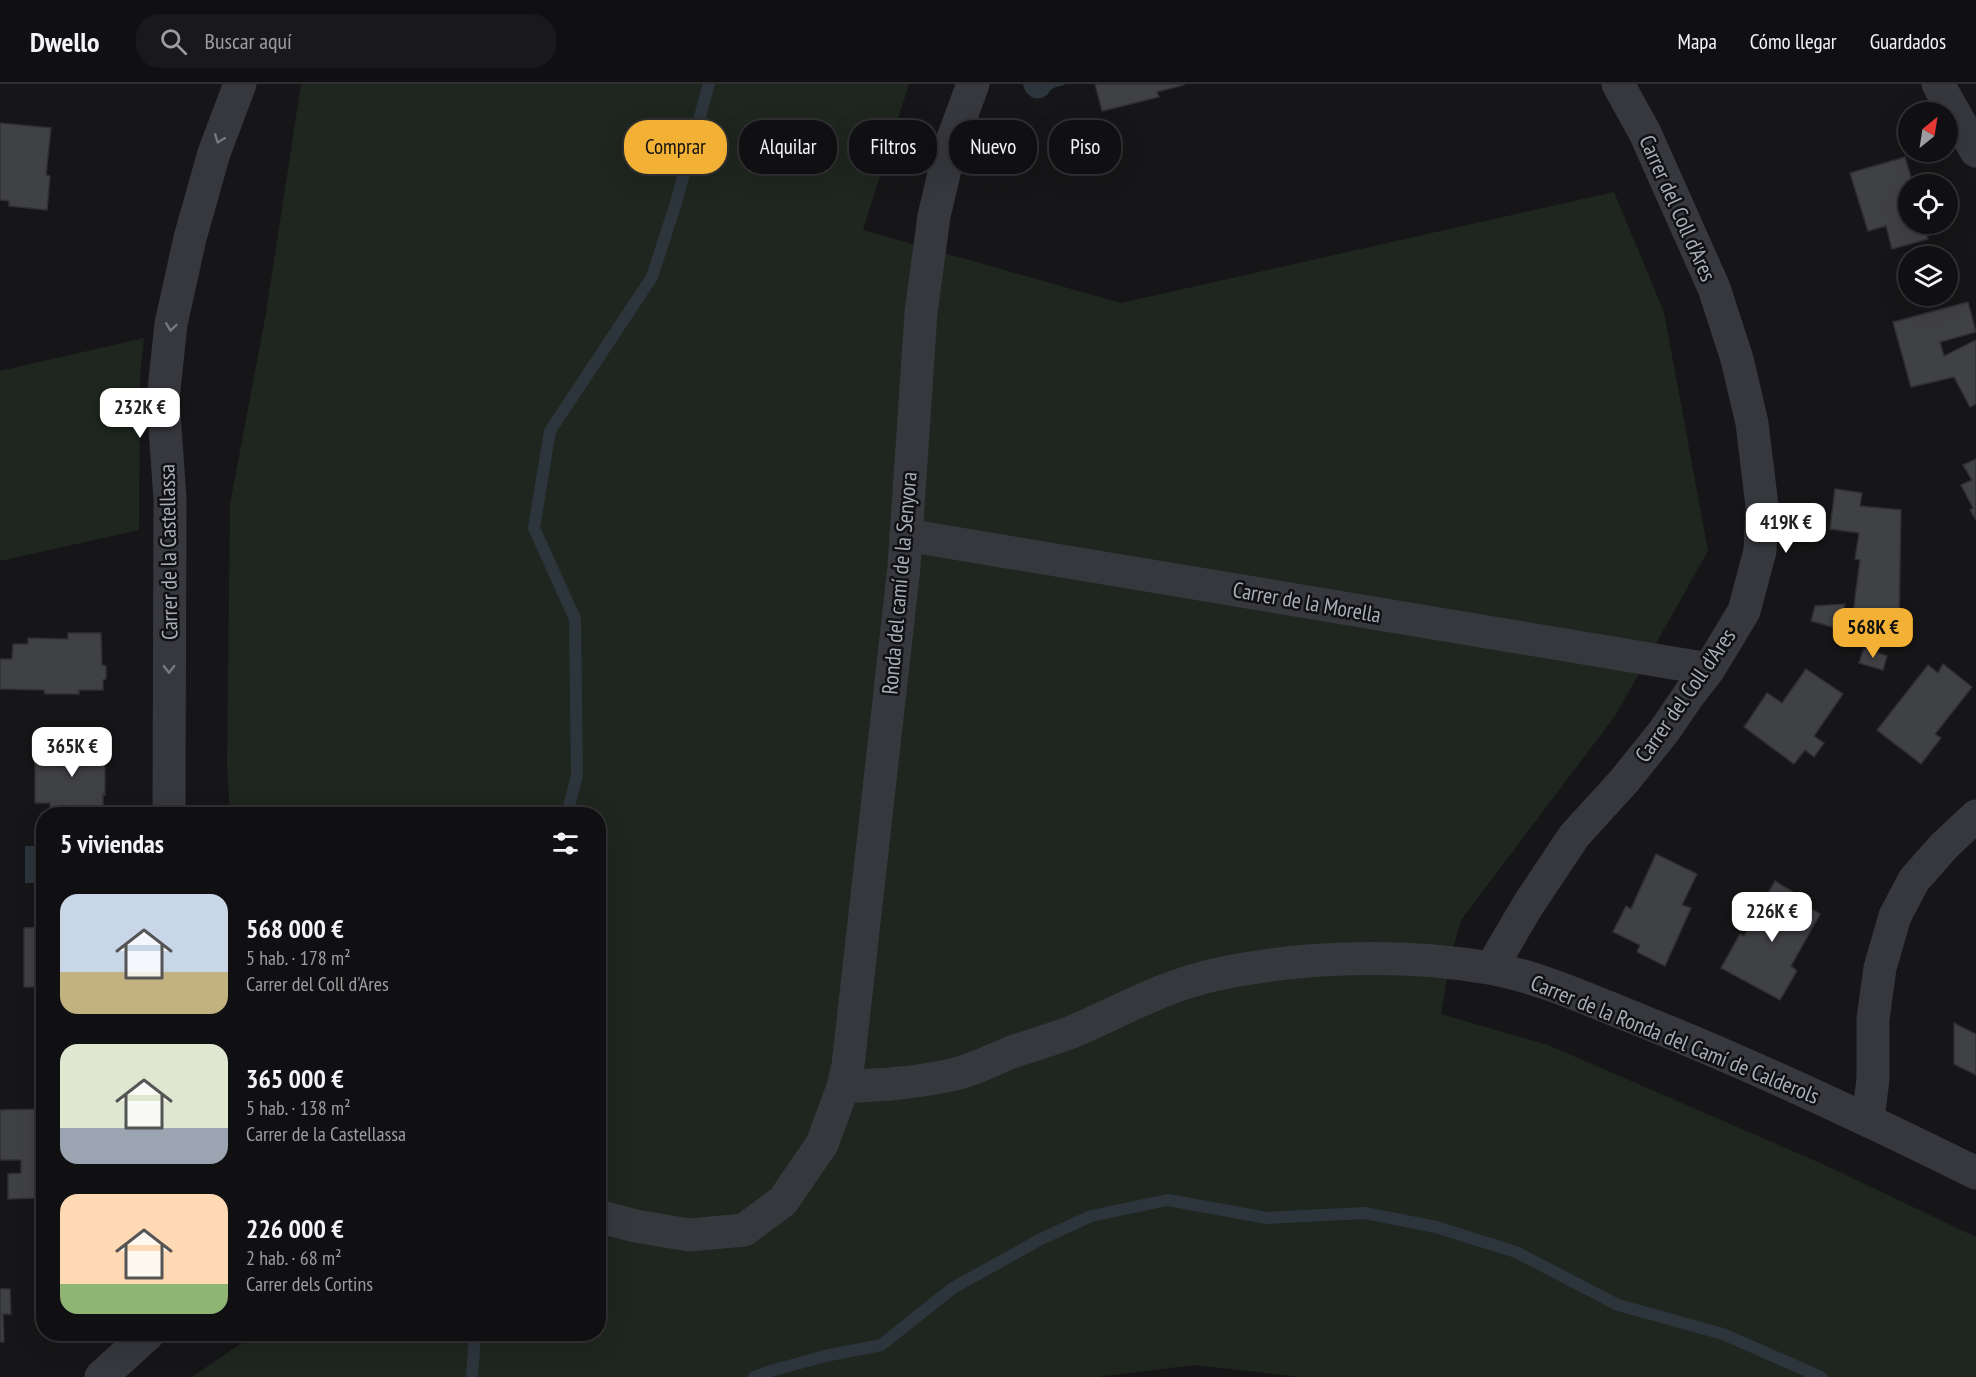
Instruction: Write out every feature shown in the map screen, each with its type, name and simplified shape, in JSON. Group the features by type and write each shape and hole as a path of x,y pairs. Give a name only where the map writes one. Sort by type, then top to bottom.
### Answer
{"street":[{"name":"Carrer de la Castellassa","path":"169,807 170,499 164,399 171,324 190,238 214,153 240,84"},
{"name":"Ronda del camí de la Senyora","path":"843,1087 848,1065 904,567 921,313 934,216 951,144 973,84"},
{"name":"Carrer del Coll d'Ares","path":"1491,968 1528,905 1574,836 1625,780 1709,669 1744,611 1761,551 1762,506 1752,423 1737,359 1714,288 1645,133 1618,84"},
{"path":"1938,84 1976,152"},
{"name":"Carrer de la Morella","path":"906,535 1709,669"},
{"path":"1868,1119 1873,1079 1873,1020 1880,968 1895,916 1914,880 1944,846 1976,816"},
{"name":"Carrer de la Ronda del Camí de Calderols","path":"843,1087 904,1083 955,1075 1078,1030 1158,992 1213,975 1283,963 1428,960 1491,968 1553,986 1669,1032 1868,1119 1976,1173"},
{"path":"606,1218 635,1226 689,1235 744,1230 783,1201 822,1143 843,1087"},
{"path":"101,1377 140,1341"}],"shaded area":[{"path":"301,84 909,84 898,120 849,120 849,174 881,174 863,230 1121,303 1614,192 1664,312 1708,551 1615,716 1461,920 1450,960 1441,1014 1548,1045 1827,1166 1976,1237 1976,1377 1302,1377 1195,1365 1097,1377 192,1377 245,1341 606,1341 606,807 230,807 227,768 230,504 266,313"},
{"path":"1023,84 1065,85 1054,88 1044,97 1036,98 1026,92"},
{"path":"144,338 140,375 139,530 0,561 0,371"},
{"path":"25,846 36,846 36,883 25,883"}],"building":[{"path":"1095,84 1184,85 1157,92 1159,97 1102,111"},
{"path":"0,123 51,128 46,175 50,176 47,210 9,206 9,201 0,200"},
{"path":"1898,159 1898,162 1906,162 1910,174 1898,174 1898,234 1926,234 1928,239 1892,249 1886,226 1868,231 1850,173"},
{"path":"1968,302 1976,332 1940,342 1944,356 1976,340 1976,404 1970,407 1954,377 1911,387 1893,322"},
{"path":"1976,459 1976,520 1970,510 1973,508 1961,485 1972,480 1963,465"},
{"path":"1835,489 1862,493 1860,506 1901,510 1899,621 1892,642 1851,629 1860,560 1855,559 1859,533 1830,529"},
{"path":"1845,604 1836,628 1811,621 1815,606"},
{"path":"68,633 101,633 102,665 106,666 103,690 79,690 79,694 45,694 44,690 0,689 0,659 12,659 13,644 28,644 28,638 68,639"},
{"path":"1864,648 1887,656 1883,670 1859,663"},
{"path":"1943,664 1972,687 1935,734 1941,738 1921,764 1877,730 1928,665 1938,673"},
{"path":"1806,669 1843,694 1814,736 1824,743 1814,757 1805,750 1794,764 1744,727 1767,693 1782,703"},
{"path":"64,740 105,740 103,807 50,807 50,803 35,803 35,752 64,752"},
{"path":"1656,854 1697,874 1682,905 1691,908 1665,966 1637,952 1640,945 1613,932 1626,906 1631,909"},
{"path":"1775,881 1795,893 1793,898 1820,914 1791,966 1797,971 1780,1000 1721,968 1740,934 1744,936"},
{"path":"36,927 36,987 24,987 24,928"},
{"path":"1954,1023 1976,1034 1976,1075 1954,1064"},
{"path":"36,1109 36,1198 8,1199 8,1174 21,1173 21,1160 0,1160 0,1110"},
{"path":"0,1289 10,1289 11,1314 3,1314 4,1342 0,1342"}],"waterway":[{"path":"569,807 577,775 575,619 534,528 550,431 652,277 675,206 709,84"},
{"path":"754,1377 825,1356 881,1345 953,1288 1041,1239 1091,1216 1168,1200 1267,1218 1365,1213 1436,1227 1516,1252 1618,1305 1723,1334 1821,1377"},
{"path":"472,1377 475,1341"}]}
